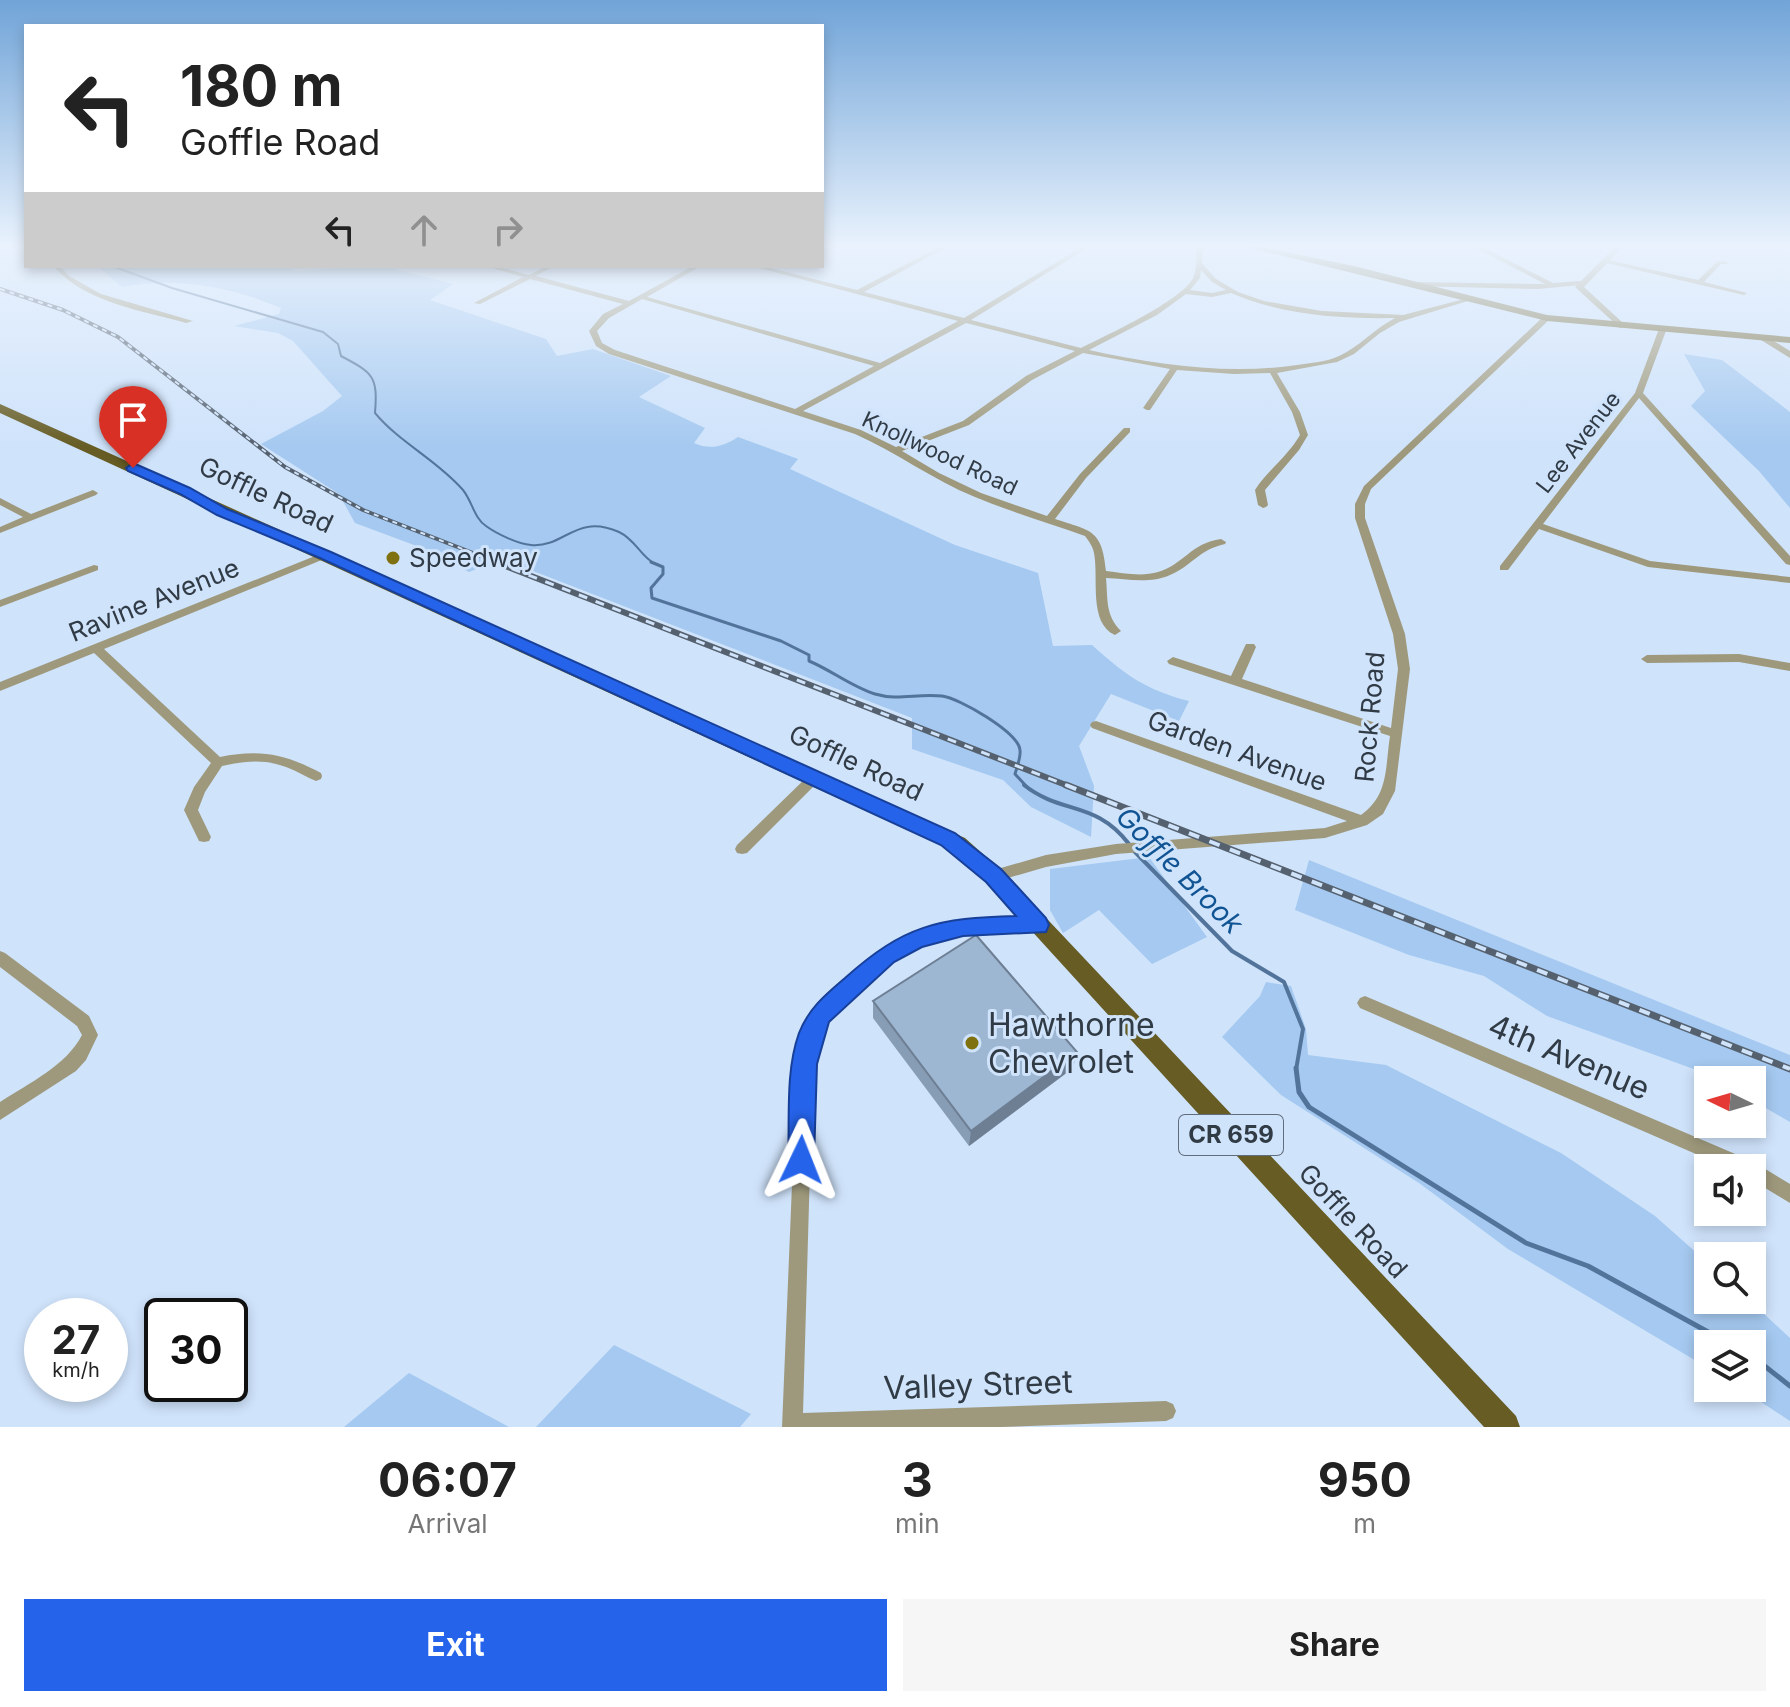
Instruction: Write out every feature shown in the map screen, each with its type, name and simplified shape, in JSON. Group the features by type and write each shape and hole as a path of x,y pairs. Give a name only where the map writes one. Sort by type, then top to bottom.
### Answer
{"main road":[{"path":"1528,314 1547,318 1790,340"},
{"name":"Goffle Road","path":"0,408 185,491 222,512 325,555 958,844 994,876 1505,1427"}],"street":[{"path":"163,314 189,321"},
{"name":"Knollwood Road","path":"610,314 595,326 596,341 607,350 858,432 956,485 1092,536 1099,550 1104,616 1107,625 1115,631"},
{"path":"699,314 881,366"},
{"path":"939,314 1083,351 1175,367 1272,370 1335,361 1358,350 1372,336 1416,314"},
{"path":"795,412 976,314"},
{"path":"896,450 966,423 1029,378 1153,314"},
{"path":"1338,314 1407,316"},
{"path":"1608,314 1620,325"},
{"path":"1347,315 1372,336"},
{"name":"Rock Road","path":"994,876 1089,853 1142,846 1325,833 1362,821 1378,810 1389,791 1404,669 1390,603 1360,518 1361,499 1367,488 1547,318"},
{"name":"Lee Avenue","path":"1504,568 1639,393 1663,328"},
{"path":"1764,338 1790,355"},
{"path":"1147,408 1175,367"},
{"path":"1263,505 1260,490 1266,479 1304,435 1292,403 1272,370"},
{"path":"1639,393 1790,562"},
{"path":"1049,520 1083,476 1127,430"},
{"path":"0,530 93,493"},
{"path":"0,501 31,518"},
{"path":"1537,525 1648,564 1790,580"},
{"path":"1101,574 1164,574 1200,547 1221,542"},
{"name":"Ravine Avenue","path":"0,687 325,555"},
{"path":"0,604 94,568"},
{"path":"1235,681 1250,647"},
{"path":"96,648 218,762"},
{"path":"1647,659 1739,658 1790,667"},
{"path":"1173,661 1396,734"},
{"name":"Garden Avenue","path":"1096,725 1362,821"},
{"path":"204,837 191,810 199,790 218,762 245,755 288,760 316,776"},
{"path":"742,849 815,777"},
{"path":"792,1425 805,1064 810,1036 820,1014 886,955 916,938 963,927 1038,925"},
{"path":"0,958 83,1021 90,1035 80,1055 0,1112"},
{"name":"4th Avenue","path":"1365,1003 1715,1154"},
{"name":"4th Avenue","path":"1766,1179 1790,1194"},
{"name":"Valley Street","path":"792,1425 1166,1411"}],"shaded area":[{"path":"279,314 470,314 546,339 557,356 593,349 671,376 639,397 705,428 694,443 716,446 738,437 798,459 790,469 955,545 1038,573 1053,646 1092,645 1137,680 1160,692 1189,701 1179,721 1111,694 1079,746 1094,786 1091,837 1031,807 1003,780 912,749 912,718 502,559 469,572 422,548 355,523 339,494 261,444 323,411 342,396 293,341 278,333 234,326"},
{"path":"1684,354 1722,360 1790,412 1790,508 1759,471 1691,406 1705,391"},
{"path":"1149,857 1207,937 1152,964 1099,910 1063,933 1050,910 1050,869"},
{"path":"1309,860 1790,1055 1790,1122 1766,1108 1766,1066 1694,1066 1694,1069 1547,1016 1484,976 1409,955 1295,910"},
{"path":"1266,982 1291,986 1306,1029 1308,1055 1386,1065 1561,1153 1655,1216 1694,1251 1694,1314 1764,1314 1790,1338 1790,1421 1761,1402 1766,1402 1766,1330 1694,1330 1694,1360 1508,1249 1419,1183 1281,1095 1222,1037 1260,996"},
{"path":"614,1345 751,1414 740,1427 536,1427"},
{"path":"409,1373 509,1427 344,1427"}],"building":[{"name":"Hawthorne Chevrolet","path":"976,935 1077,1052 971,1131 873,1001"}],"waterway":[{"name":"Goffle Brook","path":"260,314 323,332 338,344 341,356 371,377 375,391 375,413 453,479 486,526 508,538 531,545 553,542 591,526 604,527 625,535 654,563"},
{"name":"Goffle Brook","path":"654,563 663,567 663,574 651,588 652,598 781,641 809,655 809,661 875,694 892,697 942,696 974,709 1017,743 1020,753 1015,774 1027,787"},
{"name":"Goffle Brook","path":"1027,787 1052,801 1104,820 1129,844"},
{"name":"Goffle Brook","path":"1134,851 1232,951 1284,982 1303,1029 1296,1069"},
{"name":"Goffle Brook","path":"1296,1069 1299,1092 1309,1107 1526,1243 1588,1266 1705,1330"},
{"name":"Goffle Brook","path":"1766,1367 1790,1386"}],"railway":[{"path":"70,314 118,337 285,467 363,510 501,564"},
{"path":"495,562 1071,787"},
{"path":"1066,785 1790,1069"}],"place":[{"name":"Speedway","path":"393,558"},
{"name":"Hawthorne Chevrolet","path":"972,1043"}],"route":[{"path":"133,468 185,491 222,512 325,555 948,839 994,876 1038,925 963,927 916,938 886,955 820,1014 810,1036 805,1064 801,1160"}]}
